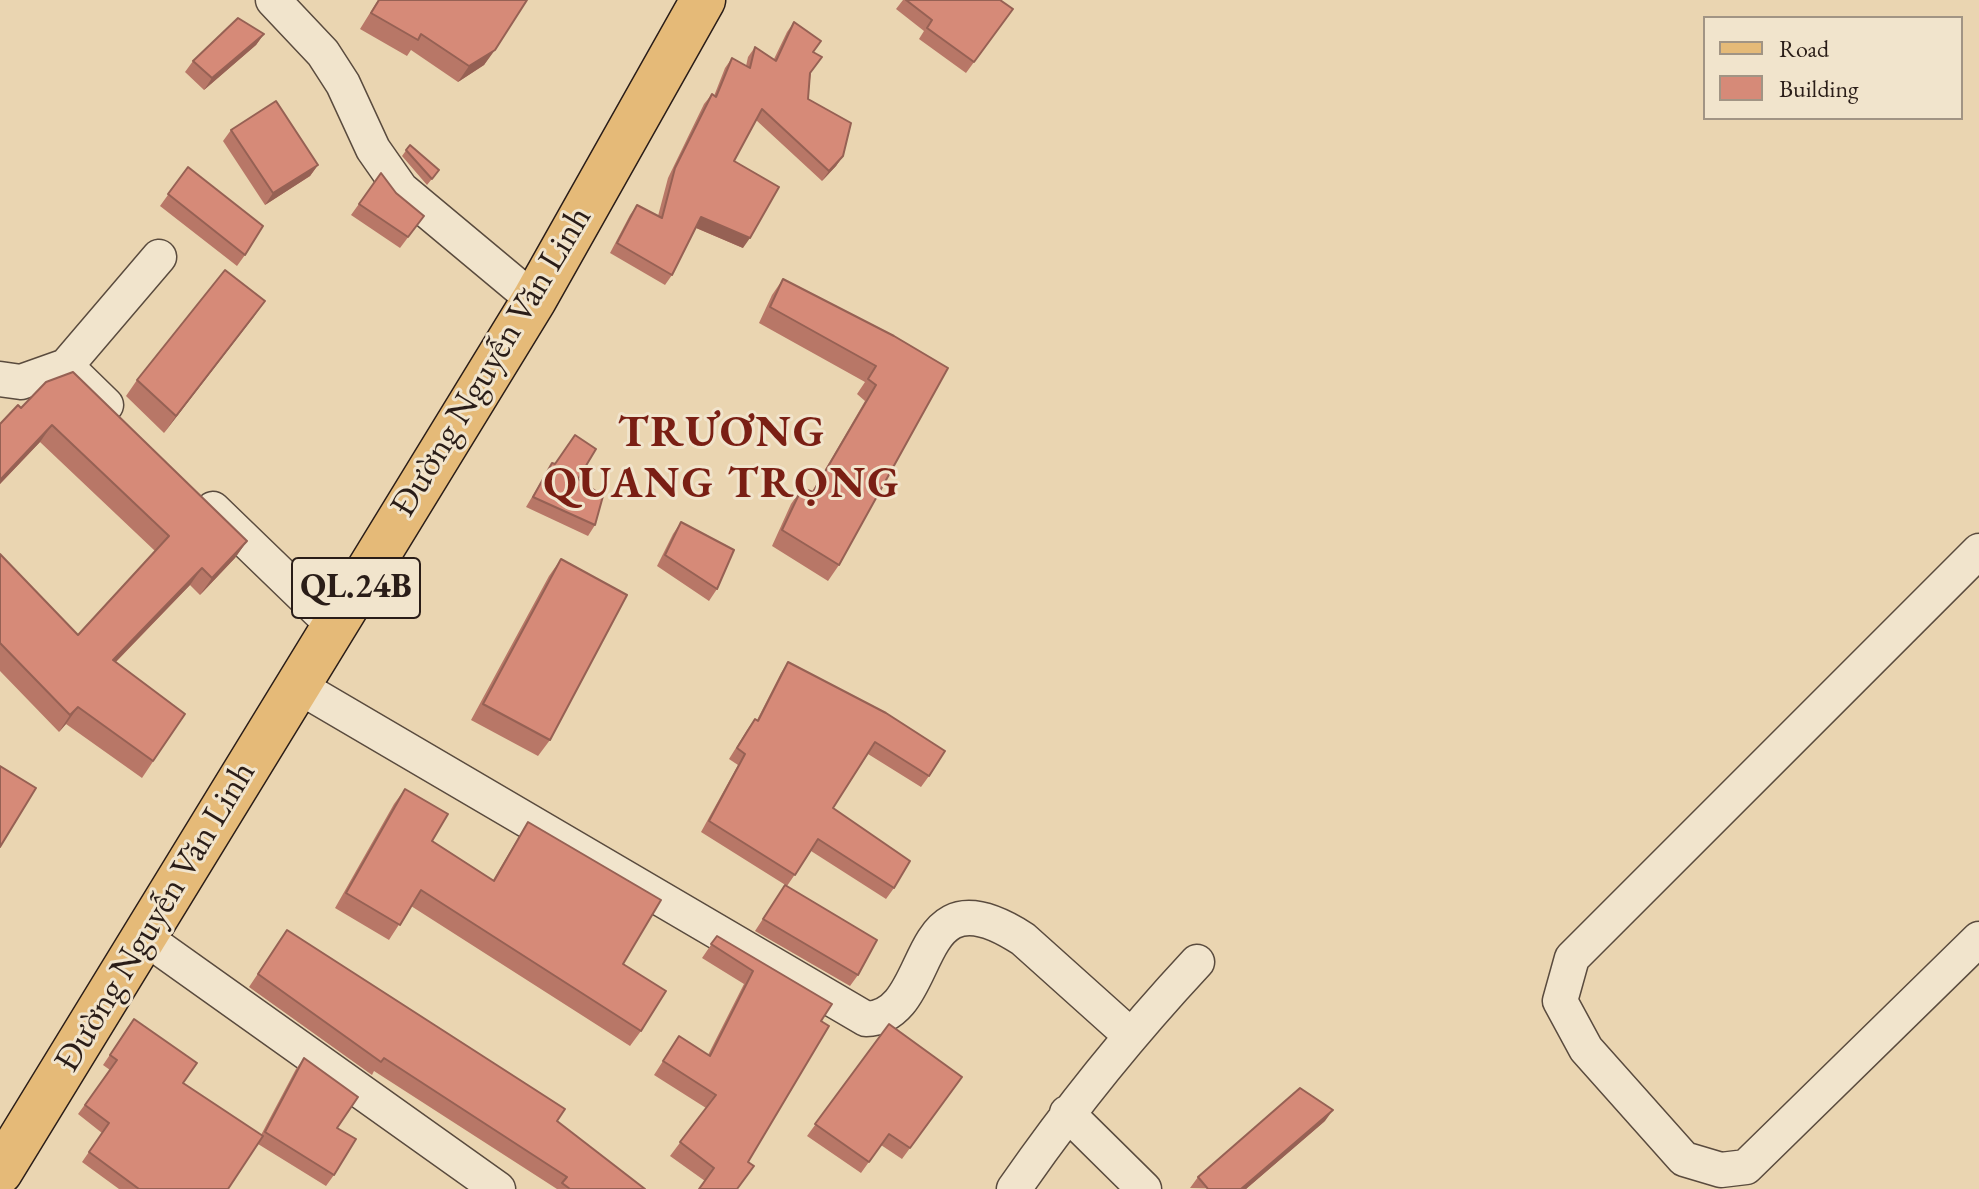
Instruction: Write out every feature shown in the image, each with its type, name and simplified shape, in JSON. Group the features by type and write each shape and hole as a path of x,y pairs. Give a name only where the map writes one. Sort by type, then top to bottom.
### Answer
{"main road":[{"name":"Đường Nguyễn Văn Linh","path":"0,1172 534,300 703,0"}],"street":[{"path":"273,0 323,53 343,84 373,149 401,189 534,300"},
{"path":"0,379 21,382 66,366 159,257"},
{"path":"66,366 133,431"},
{"path":"189,485 333,625"},
{"path":"1979,551 1572,958 1560,1001 1586,1049 1684,1159 1721,1170 1746,1167 1979,939"},
{"path":"298,686 859,1015 878,1018 892,1010 937,933 955,921 969,918 1004,927 1023,939 1130,1035"},
{"path":"144,937 498,1189"},
{"path":"1014,1189 1067,1113 1130,1035 1197,962"},
{"path":"1067,1113 1144,1189"}],"building":[{"path":"379,0 527,0 495,50 469,66 421,34 418,40 371,13"},
{"path":"906,0 1000,0 1013,9 974,62 927,28 932,20"},
{"path":"238,18 264,34 212,78 193,61"},
{"path":"794,22 821,41 813,52 822,57 810,73 808,99 851,123 843,156 829,171 762,109 734,161 779,187 750,238 701,217 672,275 617,243 637,205 662,218 675,168 712,94 716,97 732,58 750,68 755,47 776,61"},
{"path":"276,101 318,165 273,193 231,130"},
{"path":"410,145 439,170 432,179 406,150"},
{"path":"188,167 263,226 245,255 168,194"},
{"path":"381,173 396,193 424,216 408,237 359,204"},
{"path":"225,270 265,301 176,416 137,380"},
{"path":"783,279 894,336 948,368 839,565 782,530 802,488 813,492 876,385 868,379 876,366 770,307"},
{"path":"73,372 247,541 212,578 202,568 113,660 185,714 153,761 78,707 70,715 0,643 0,554 78,635 169,536 52,425 0,480 0,424 46,382"},
{"path":"575,435 596,449 578,479 603,496 595,525 533,497 552,463 555,464"},
{"path":"681,522 734,550 717,589 665,555"},
{"path":"561,559 627,595 550,740 483,704"},
{"path":"788,662 886,713 945,751 929,776 875,742 833,808 910,861 894,888 818,839 795,875 709,821 745,754 737,748 755,719 758,721"},
{"path":"0,766 36,788 0,847"},
{"path":"405,789 448,814 432,841 494,881 528,822 661,900 623,964 666,991 641,1031 421,890 400,925 346,893"},
{"path":"785,885 877,940 858,975 763,919"},
{"path":"287,930 565,1109 557,1121 645,1189 570,1189 562,1183 567,1177 384,1058 381,1062 258,974"},
{"path":"717,936 832,1004 821,1021 829,1026 748,1162 754,1166 737,1189 699,1189 714,1168 680,1142 716,1095 663,1061 679,1036 710,1056 753,971 711,944"},
{"path":"134,1019 197,1063 183,1083 263,1136 228,1189 139,1189 89,1152 109,1123 85,1105 117,1060 110,1055"},
{"path":"889,1024 962,1077 910,1148 889,1134 869,1162 815,1124"},
{"path":"304,1058 358,1097 337,1128 356,1139 334,1175 265,1132"},
{"path":"1300,1088 1333,1110 1241,1189 1208,1189 1198,1177"}],"district":[{"name":"TRƯƠNG QUANG TRỌNG","path":"722,460"}]}
